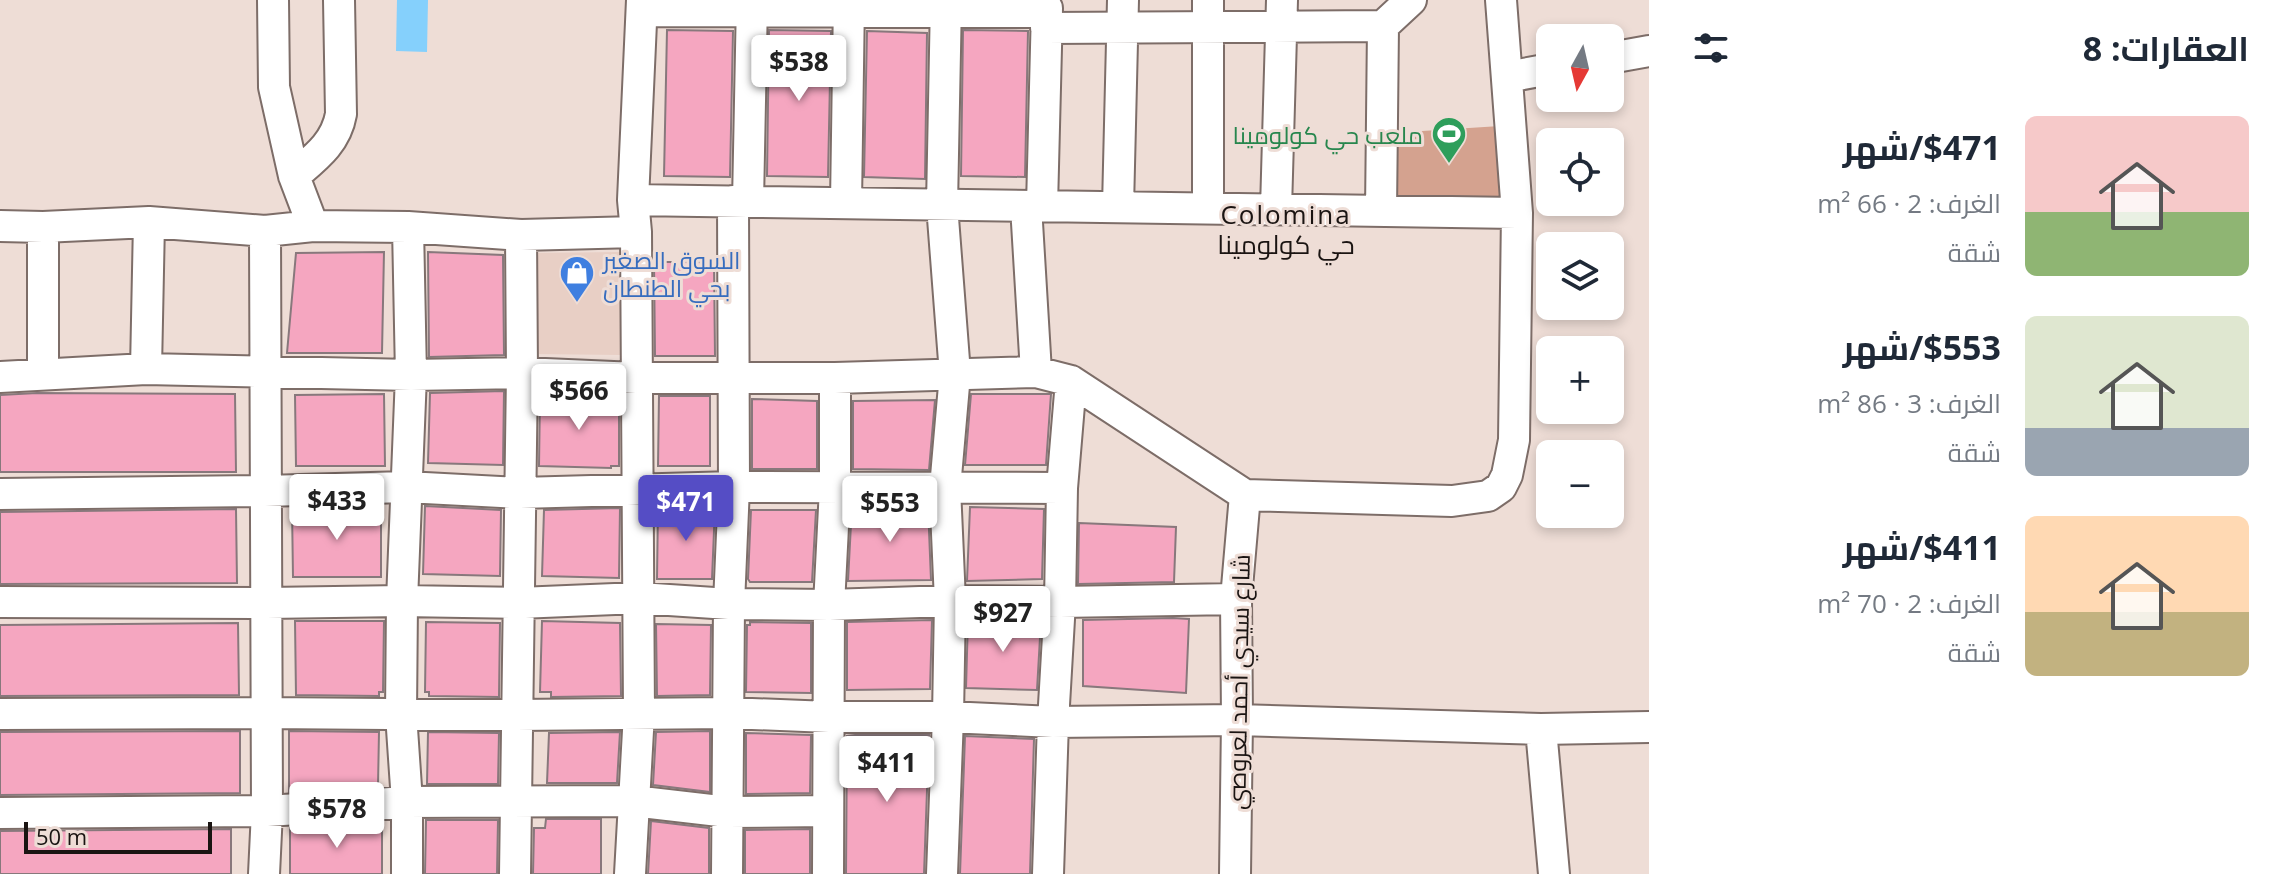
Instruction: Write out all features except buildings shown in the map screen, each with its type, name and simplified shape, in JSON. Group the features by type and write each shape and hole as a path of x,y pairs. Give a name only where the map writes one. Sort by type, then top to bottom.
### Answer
{"street":[{"path":"273,0 274,87 294,176 313,226"},
{"path":"294,176 325,150 339,124 339,0"},
{"path":"1381,211 1383,26 1411,0"},
{"path":"0,377 146,369 411,375 522,373 636,378 835,378 1036,372 1071,381 1245,495 1452,501 1488,496 1501,487 1507,475 1514,440 1517,213 1501,0"},
{"path":"630,874 639,713 636,232 633,200 642,6 946,6 1047,13 1281,13 1383,26"},
{"path":"727,874 729,604 740,202 752,6"},
{"path":"846,203 849,6"},
{"path":"942,874 950,601 945,488 955,374 942,205 946,6"},
{"path":"1036,372 1034,206 1047,13"},
{"path":"1208,13 1208,208"},
{"path":"1276,209 1281,13"},
{"path":"1118,207 1123,14"},
{"path":"1624,55 1649,51"},
{"path":"1507,77 1536,72"},
{"path":"633,200 1517,213"},
{"path":"0,226 149,222 265,231 313,226 408,227 521,235 636,232"},
{"path":"146,369 149,222"},
{"path":"43,227 43,374"},
{"path":"407,874 407,802 401,714 411,375 408,227"},
{"path":"264,874 267,811 265,231"},
{"path":"515,874 521,235"},
{"path":"828,874 826,811 835,378"},
{"path":"1048,874 1062,488 1071,381"},
{"path":"0,494 406,487 520,493 734,487 1062,488"},
{"name":"شارع سيدي أحمد لعروصي","path":"1235,874 1236,599 1245,495"},
{"path":"0,602 519,603 639,598 729,604 829,605 1236,599"},
{"path":"0,714 728,713 1053,722 1237,720 1541,729 1649,727"},
{"path":"1541,729 1554,874"},
{"path":"0,813 267,811 407,802 633,801 728,812 826,811"}],"shaded area":[{"name":"ملعب حي كولومينا","path":"1500,126 1506,197 1398,205 1391,133"},
{"name":"السوق الصغير بحي الطنطان","path":"621,252 620,355 534,354 532,253"}],"water":[{"path":"397,0 428,0 427,52 396,51"}],"place":[{"name":"ملعب حي كولومينا","path":"1449,165"},
{"name":"السوق الصغير بحي الطنطان","path":"577,304"}],"district":[{"name":"Colomina حي كولومينا","path":"1286,229"}]}
